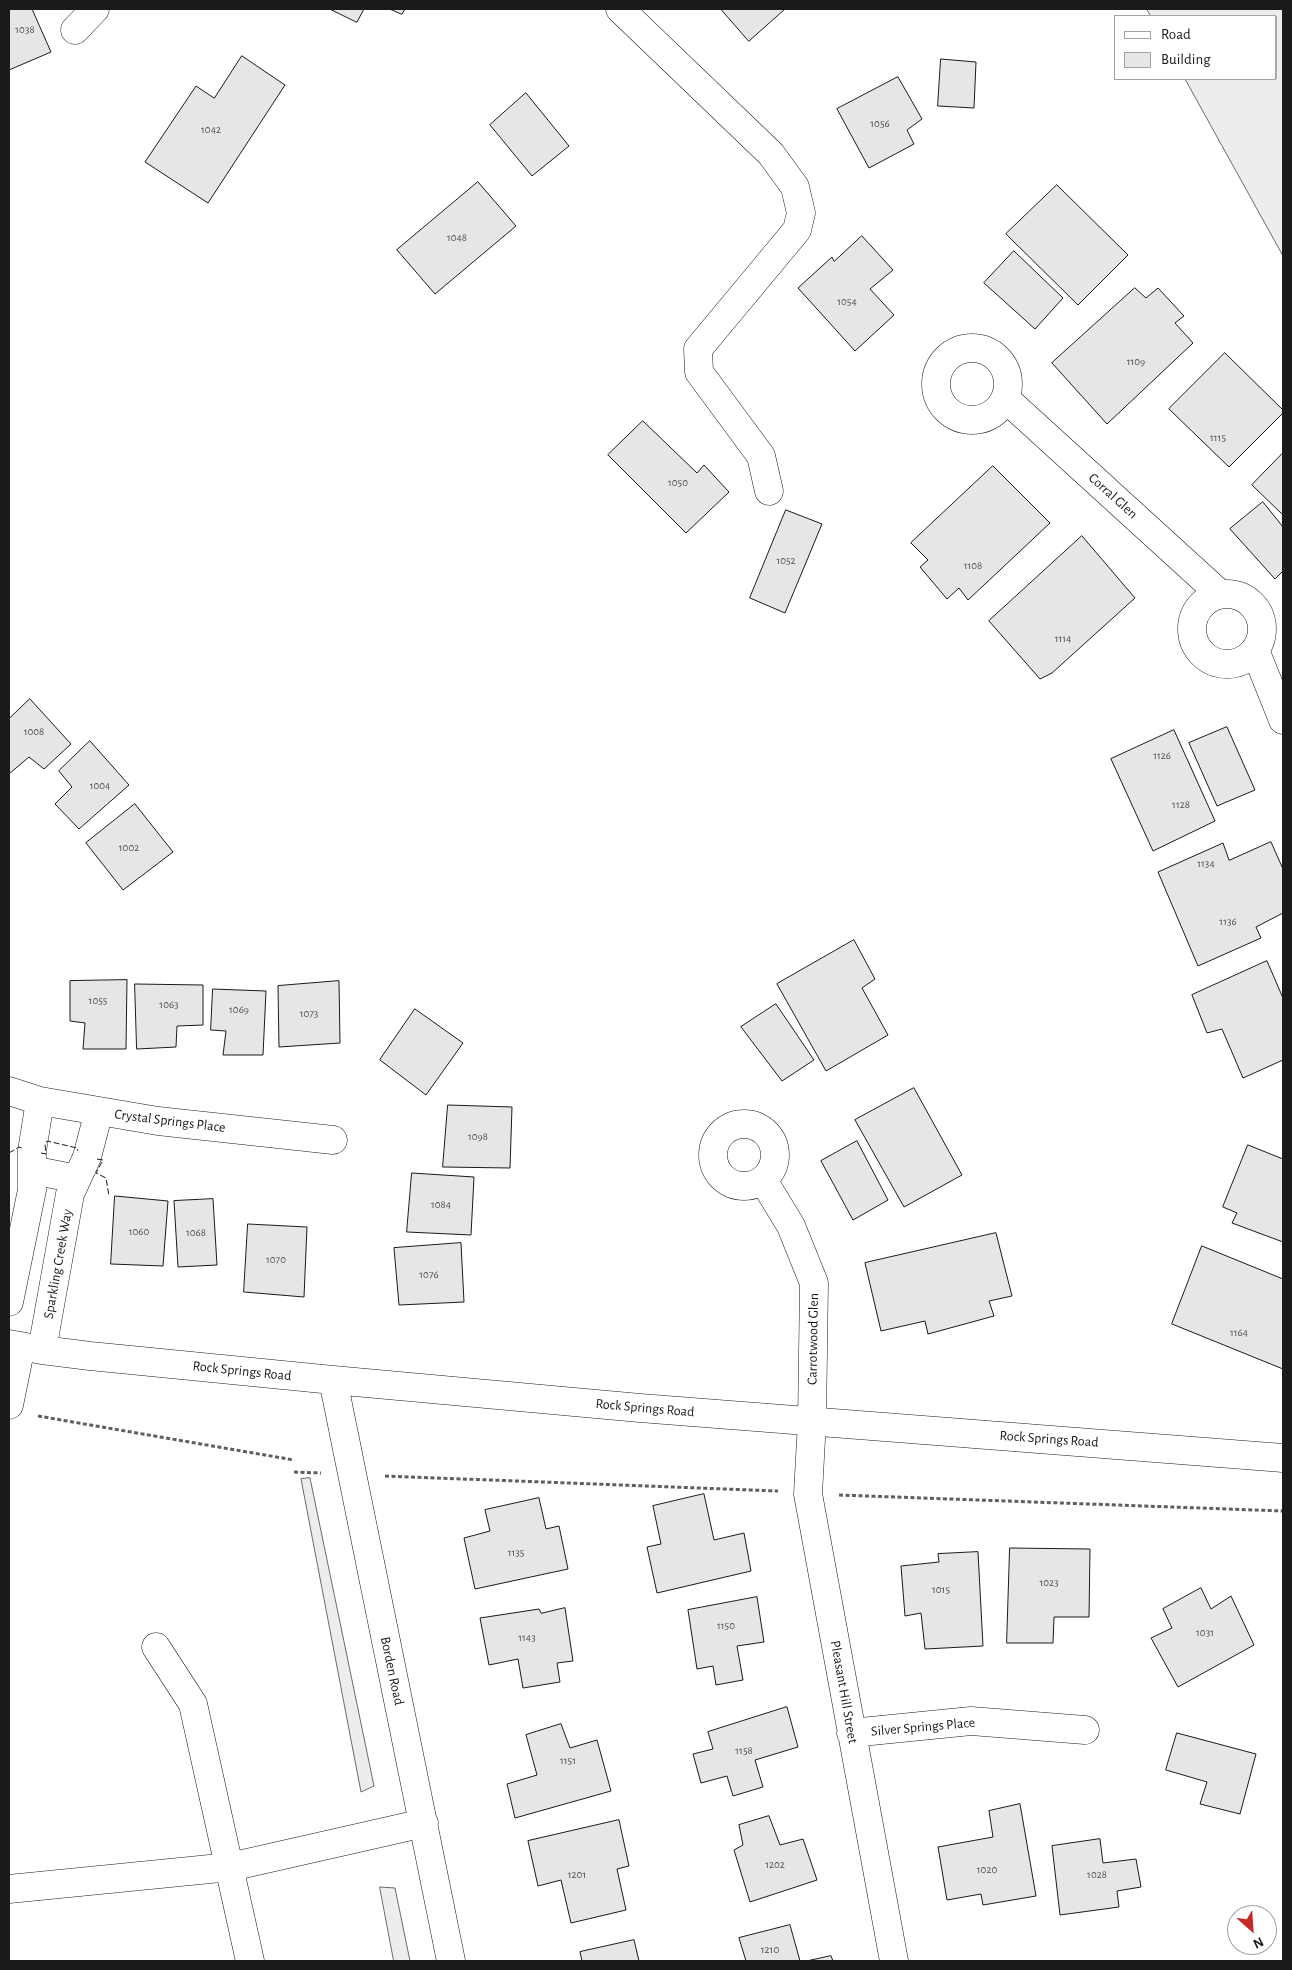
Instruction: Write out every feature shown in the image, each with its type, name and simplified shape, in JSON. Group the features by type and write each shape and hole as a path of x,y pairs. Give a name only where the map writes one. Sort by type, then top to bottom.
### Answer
{"street":[{"path":"75,30 95,9"},
{"path":"620,9 771,154 795,188 801,213 797,230 698,349 699,372 761,456 769,491"},
{"name":"Corral Glen","path":"1006,399 1220,594"},
{"path":"1220,594 1232,594 1244,598 1253,605 1260,615 1261,639 1255,650 1246,658 1235,663 1224,664 1213,661 1204,655 1192,636 1194,615 1201,605 1210,598 1220,594"},
{"path":"1255,650 1283,720"},
{"name":"Crystal Springs Place","path":"9,1091 40,1101 158,1121 333,1140"},
{"path":"9,1302 32,1190 32,1151 40,1101"},
{"name":"Sparkling Creek Way","path":"19,1410 24,1347 70,1194 87,1157 99,1111"},
{"path":"32,1170 77,1179"},
{"name":"Carrotwood Glen","path":"762,1180 791,1226 814,1283 812,1421"},
{"name":"Rock Springs Road","path":"24,1347 333,1380 640,1408 1283,1458"},
{"name":"Borden Road","path":"333,1380 451,1961"},
{"name":"Pleasant Hill Street","path":"812,1421 808,1494 894,1961"},
{"path":"156,1647 193,1704 250,1961"},
{"name":"Silver Springs Place","path":"851,1733 971,1721 1085,1730"},
{"path":"9,1889 230,1867 424,1824"}],"path":[{"path":"19,1410 294,1460"}],"shaded area":[{"path":"1147,9 1283,9 1283,256 1186,80 1277,80 1277,15 1150,15"},
{"path":"310,1478 374,1786 361,1792 301,1479"},
{"path":"380,1887 395,1888 410,1961 394,1961"}],"building":[{"path":"9,9 32,9 51,52 9,70"},
{"path":"330,9 364,9 357,22"},
{"path":"390,9 405,9 402,14"},
{"path":"721,9 785,9 749,41"},
{"path":"242,56 285,85 208,203 145,162 196,86 214,98"},
{"path":"941,59 976,62 974,108 938,106"},
{"path":"898,77 922,119 907,130 914,144 869,168 837,109"},
{"path":"526,93 569,146 532,176 490,125"},
{"path":"478,182 516,226 435,294 397,250"},
{"path":"1057,185 1128,255 1078,305 1006,234"},
{"path":"862,236 893,270 870,289 894,315 855,351 798,288 832,257 834,261"},
{"path":"1014,251 1063,298 1035,329 984,283"},
{"path":"1135,288 1146,298 1158,288 1184,316 1175,323 1193,343 1107,424 1052,363"},
{"path":"1225,353 1283,410 1283,413 1229,467 1169,409"},
{"path":"643,421 697,473 704,465 729,492 686,533 608,455"},
{"path":"1283,453 1283,515 1252,485"},
{"path":"993,466 1050,523 968,600 959,588 947,599 920,567 928,560 911,543"},
{"path":"1263,502 1283,527 1283,571 1275,579 1230,529"},
{"path":"786,510 822,524 785,613 750,598"},
{"path":"1082,536 1135,598 1052,673 1040,679 989,621"},
{"path":"30,699 71,744 44,769 29,757 9,774 9,719"},
{"path":"1227,727 1255,790 1217,806 1189,743"},
{"path":"1174,730 1215,821 1153,851 1111,759"},
{"path":"90,741 129,785 79,829 55,804 72,787 59,771"},
{"path":"135,804 173,852 123,890 86,843"},
{"path":"1271,842 1283,869 1283,913 1256,927 1261,938 1198,966 1158,872 1223,843 1229,860"},
{"path":"854,940 875,979 862,988 888,1035 826,1071 777,984"},
{"path":"1267,961 1283,998 1283,1060 1243,1078 1222,1029 1207,1033 1192,995"},
{"path":"127,980 126,1049 83,1049 85,1023 70,1021 70,981"},
{"path":"339,981 340,1043 279,1047 278,986"},
{"path":"135,984 203,985 203,1025 177,1026 176,1047 137,1049"},
{"path":"213,989 266,991 263,1055 223,1055 226,1031 211,1030"},
{"path":"776,1004 814,1060 782,1081 741,1027"},
{"path":"415,1009 463,1043 426,1095 380,1060"},
{"path":"914,1088 962,1175 904,1207 855,1120"},
{"path":"448,1105 512,1107 510,1168 443,1167"},
{"path":"857,1141 888,1200 853,1220 821,1161"},
{"path":"1248,1145 1283,1159 1283,1242 1232,1223 1237,1213 1223,1207"},
{"path":"412,1173 474,1177 471,1235 407,1232"},
{"path":"115,1196 168,1201 163,1266 111,1264"},
{"path":"213,1199 217,1265 178,1267 174,1201"},
{"path":"248,1224 307,1227 304,1297 244,1292"},
{"path":"996,1233 1012,1296 989,1301 994,1316 928,1334 925,1321 881,1331 865,1263"},
{"path":"461,1243 464,1302 399,1305 394,1248"},
{"path":"1202,1246 1283,1279 1283,1369 1172,1324"},
{"path":"704,1494 714,1540 744,1533 751,1571 657,1593 647,1547 661,1544 653,1506"},
{"path":"539,1498 546,1529 559,1526 568,1569 475,1589 464,1538 490,1531 485,1510"},
{"path":"1010,1548 1090,1549 1089,1617 1054,1617 1053,1643 1007,1643"},
{"path":"978,1552 983,1646 925,1649 921,1613 905,1616 901,1566 939,1562 938,1554"},
{"path":"1201,1588 1211,1609 1231,1596 1254,1645 1178,1687 1151,1638 1172,1628 1163,1609"},
{"path":"757,1597 764,1642 737,1646 743,1680 716,1685 713,1666 697,1669 688,1610"},
{"path":"565,1608 573,1661 557,1663 560,1682 523,1688 518,1659 489,1665 480,1618 539,1609 541,1613"},
{"path":"787,1707 798,1747 755,1760 763,1787 733,1796 727,1776 701,1783 693,1754 713,1749 708,1732"},
{"path":"561,1724 570,1748 597,1740 611,1791 515,1818 507,1784 537,1775 526,1735"},
{"path":"1177,1733 1256,1754 1240,1814 1200,1804 1207,1782 1166,1770"},
{"path":"1020,1804 1036,1896 983,1905 981,1894 947,1900 938,1847 993,1837 989,1811"},
{"path":"769,1816 780,1845 803,1839 817,1880 750,1902 734,1850 743,1845 739,1825"},
{"path":"619,1820 629,1866 617,1869 626,1910 571,1923 561,1880 538,1886 528,1841"},
{"path":"1100,1839 1103,1863 1136,1859 1141,1887 1117,1891 1119,1907 1060,1915 1052,1846"},
{"path":"790,1925 800,1961 746,1961 739,1938"},
{"path":"634,1940 639,1961 582,1961 580,1952"},
{"path":"831,1956 833,1961 807,1961"}],"fence":[{"path":"41,1153 46,1154 45,1144 47,1141 77,1148 78,1151"},
{"path":"9,1153 19,1147 22,1148"},
{"path":"97,1159 103,1160 96,1173 106,1178 109,1196"}]}
